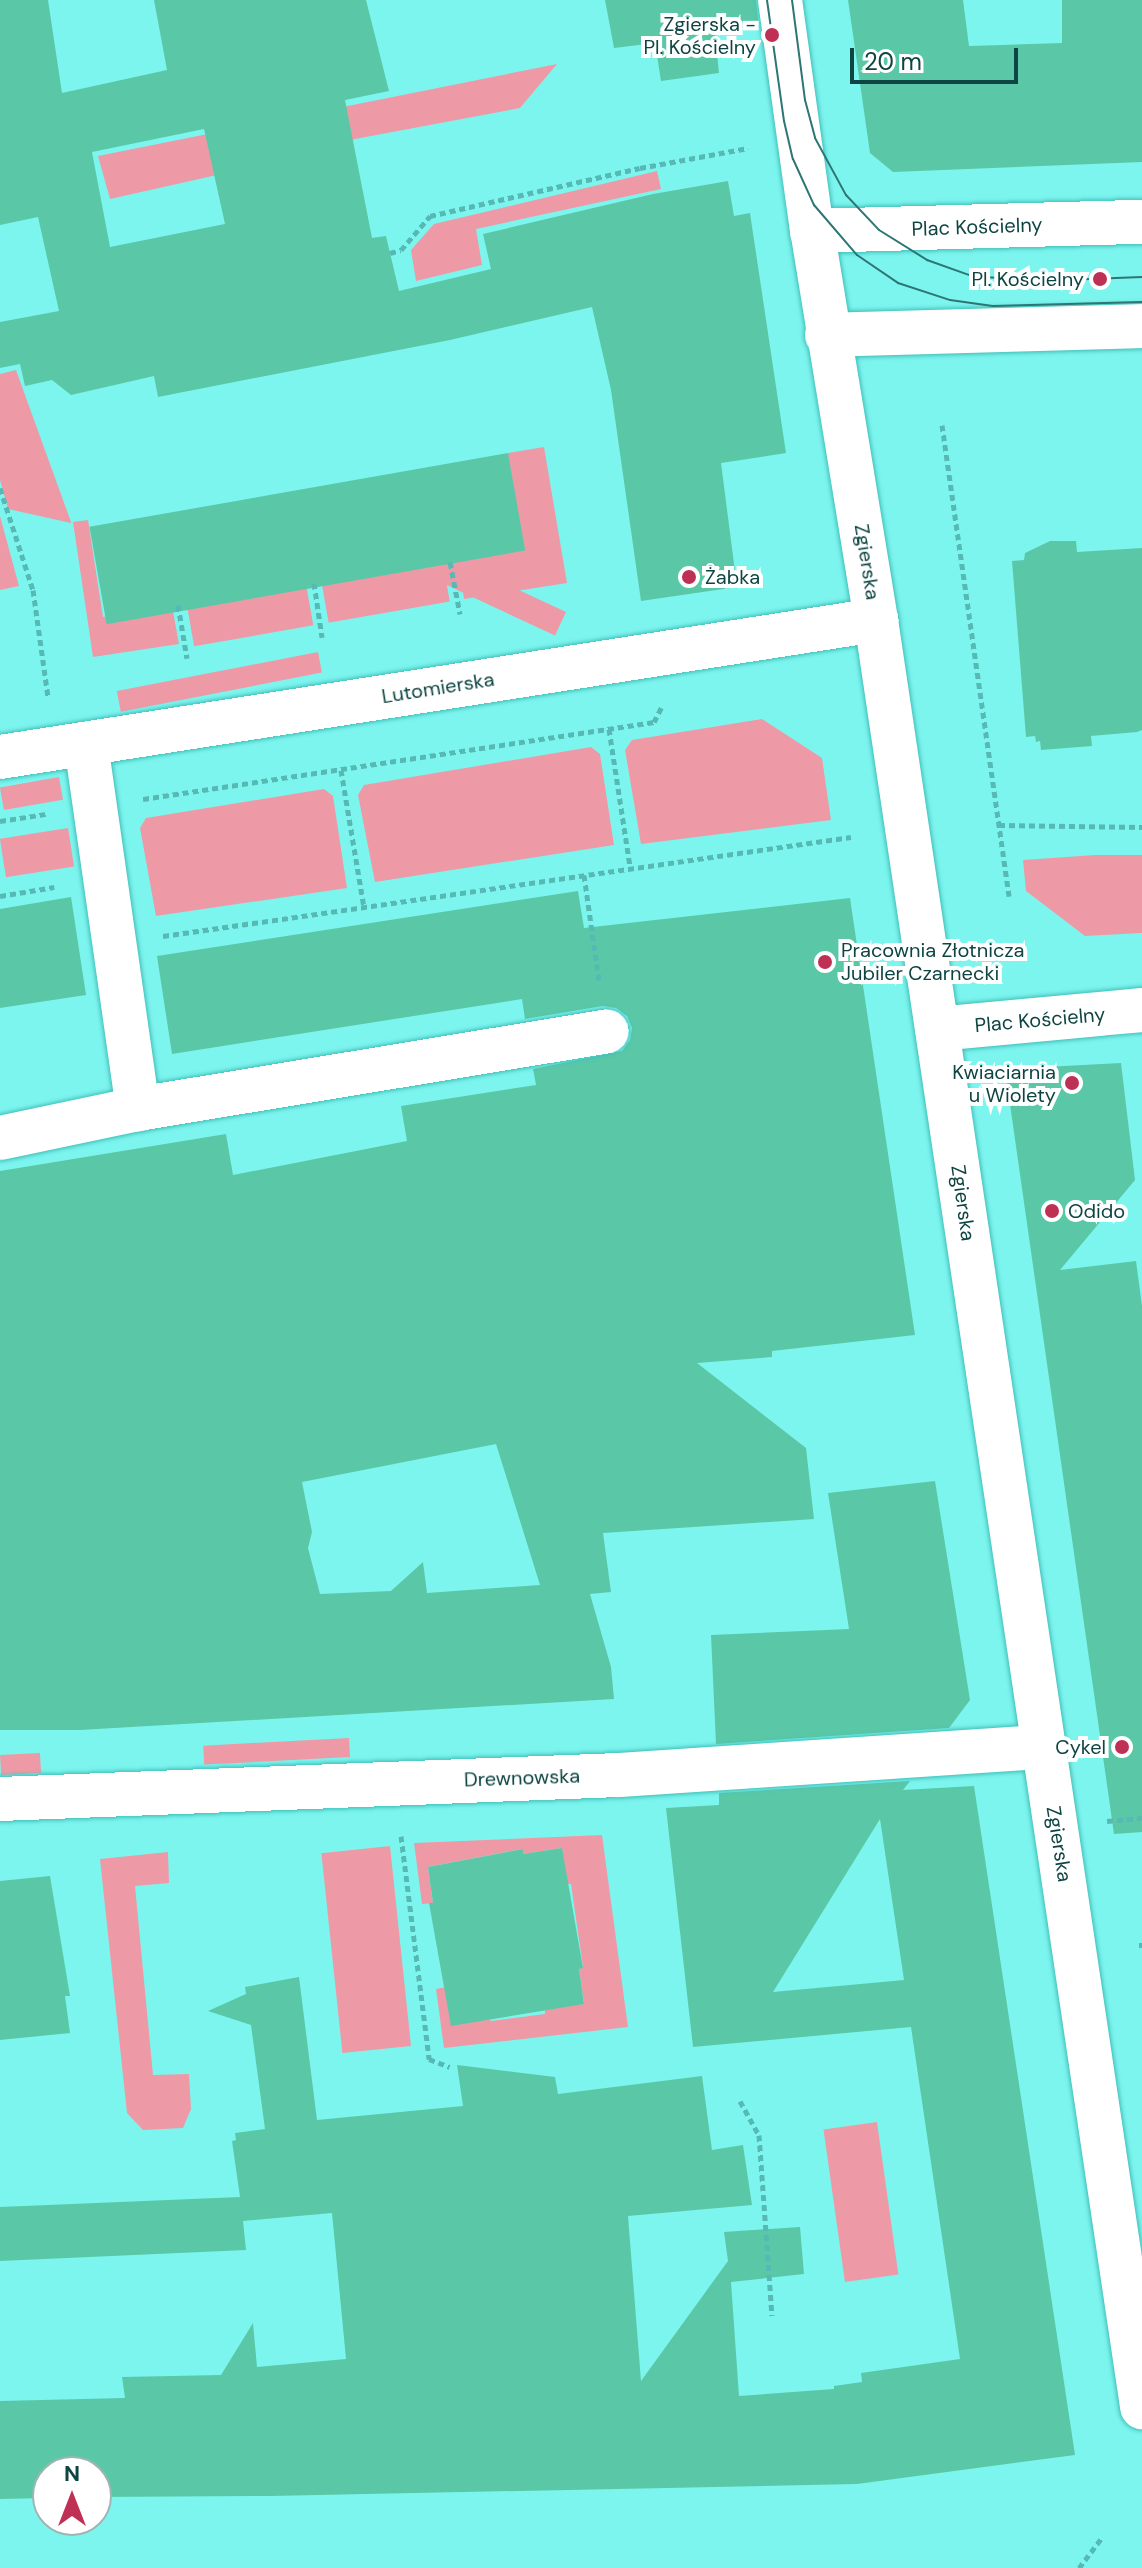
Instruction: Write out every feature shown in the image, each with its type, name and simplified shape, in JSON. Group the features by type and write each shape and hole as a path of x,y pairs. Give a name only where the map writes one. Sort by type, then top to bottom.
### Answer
{"street":[{"name":"Zgierska","path":"780,0 827,335 876,620 1142,2407"},
{"name":"Plac Kościelny","path":"812,231 1142,222"},
{"path":"827,335 1142,326"},
{"name":"Lutomierska","path":"0,757 876,620"},
{"path":"86,744 138,1109"},
{"name":"Plac Kościelny","path":"937,1029 1142,1010"},
{"path":"0,1138 138,1109 607,1031"},
{"name":"Drewnowska","path":"0,1799 619,1775 1044,1747"}],"path":[{"path":"390,253 401,250 430,216 640,168 753,148"},
{"path":"942,425 1009,896"},
{"path":"0,488 33,590 49,706"},
{"path":"450,562 460,614"},
{"path":"314,583 322,637"},
{"path":"178,605 187,658"},
{"path":"0,821 654,722"},
{"path":"609,729 630,867"},
{"path":"341,770 364,907"},
{"path":"999,825 1142,827"},
{"path":"114,943 851,837"},
{"path":"584,875 607,1031"},
{"path":"400,1831 429,2059 450,2067"},
{"path":"740,2101 759,2135 772,2316"},
{"path":"1079,2568 1102,2538"}],"shaded area":[{"path":"557,64 520,108 355,139 280,161 110,199 98,156"},
{"path":"657,171 661,189 476,229 482,265 416,281 411,250 434,224"},
{"path":"16,370 71,523 8,509 0,480 0,374"},
{"path":"544,447 567,583 464,599 458,560 508,453"},
{"path":"354,513 566,612 555,636 343,537"},
{"path":"0,516 19,586 0,590"},
{"path":"88,520 103,617 172,606 179,644 93,657 73,522"},
{"path":"443,563 450,601 329,623 322,584"},
{"path":"306,584 313,625 194,646 187,605"},
{"path":"318,652 322,673 121,712 117,691"},
{"path":"762,719 822,758 831,820 641,844 625,750 632,740"},
{"path":"591,747 600,754 614,845 375,882 358,795 364,785"},
{"path":"59,777 63,800 4,810 0,787"},
{"path":"324,789 333,796 347,888 156,916 140,828 146,818"},
{"path":"68,828 74,867 6,877 0,839"},
{"path":"1142,855 1142,933 1085,936 1026,891 1023,860"},
{"path":"349,1738 350,1757 204,1765 203,1746"},
{"path":"40,1753 41,1773 1,1775 0,1755"},
{"path":"602,1835 628,2027 444,2048 436,1989 446,1987 491,2021 545,2014 545,2010 584,2003 579,1969 583,1967 571,1884 566,1884 562,1848 523,1854 522,1849 428,1867 433,1903 422,1904 414,1843"},
{"path":"390,1846 411,2046 342,2053 321,1853"},
{"path":"168,1852 169,1883 135,1886 153,2075 189,2074 191,2109 183,2128 143,2130 127,2113 100,1859"},
{"path":"877,2122 898,2275 845,2282 824,2130"}],"building":[{"path":"0,0 48,0 62,93 167,70 154,0 366,0 389,91 345,100 372,238 386,236 399,291 491,269 483,234 653,194 728,181 734,216 750,213 786,453 721,463 737,587 641,601 611,390 592,307 450,340 158,397 154,376 71,395 52,380 25,386 20,364 0,368 0,322 59,311 38,217 0,225","holes":["204,129 225,224 110,247 92,152"]},
{"path":"605,0 756,0 759,28 715,34 719,73 661,81 655,43 614,48"},
{"path":"848,0 963,0 969,46 1062,43 1062,0 1142,0 1142,162 893,172 870,153"},
{"path":"508,453 525,550 107,624 89,527"},
{"path":"1050,541 1076,541 1077,552 1142,548 1142,730 1091,736 1092,746 1041,750 1040,741 1036,742 1035,736 1026,737 1012,561 1024,560 1025,553"},
{"path":"578,891 584,928 850,898 915,1335 772,1351 772,1357 697,1363 806,1448 814,1519 603,1533 611,1592 590,1594 611,1667 614,1699 80,1730 0,1730 0,1171 226,1134 233,1175 407,1141 401,1106 536,1085 533,1069 622,1051 630,1040 632,1028 627,1016 616,1008 603,1006 525,1019 522,999 172,1054 157,956","holes":["496,1444 540,1585 427,1593 423,1562 391,1591 320,1594 308,1548 312,1532 302,1482"]},
{"path":"71,897 86,995 0,1008 0,909"},
{"path":"1121,1063 1135,1180 1060,1270 1136,1261 1142,1306 1142,1832 1114,1834 1005,1069"},
{"path":"935,1481 970,1700 949,1728 716,1744 711,1635 849,1629 828,1493"},
{"path":"910,1781 903,1790 974,1786 1075,2455 857,2484 112,2497 112,2456 32,2456 32,2498 0,2499 0,2401 125,2398 122,2377 221,2375 253,2323 257,2367 346,2359 332,2213 243,2221 246,2250 0,2261 0,2207 240,2197 232,2141 236,2140 235,2133 265,2129 251,2025 208,2011 246,1994 245,1987 299,1977 317,2120 463,2106 457,2065 555,2077 558,2094 702,2076 712,2150 743,2145 752,2205 628,2216 641,2381 728,2261 724,2232 800,2227 804,2274 731,2282 739,2396 834,2389 834,2386 862,2382 861,2373 960,2359 911,2027 693,2047 666,1808 719,1805 719,1793","holes":["880,1819 904,1980 773,1992"]},
{"path":"562,1848 583,1968 579,1969 584,2004 451,2026 429,1903 433,1903 428,1867 523,1849 523,1854"},
{"path":"50,1876 70,1996 65,1996 70,2033 0,2040 0,1881"}],"tram line":[{"path":"767,0 784,121 793,159 814,205 857,255 898,283 950,300 993,306 1142,302"},
{"path":"792,0 805,100 815,138 846,195 879,230 927,260 972,276 1039,281 1142,277"}],"place":[{"name":"Zgierska - Pl. Kościelny","path":"772,35"},
{"name":"Pl. Kościelny","path":"1100,279"},
{"name":"Żabka","path":"689,577"},
{"name":"Pracownia Złotnicza Jubiler Czarnecki","path":"825,962"},
{"name":"Kwiaciarnia u Wiolety","path":"1072,1083"},
{"name":"Odido","path":"1052,1211"},
{"name":"Cykel","path":"1122,1747"}]}
